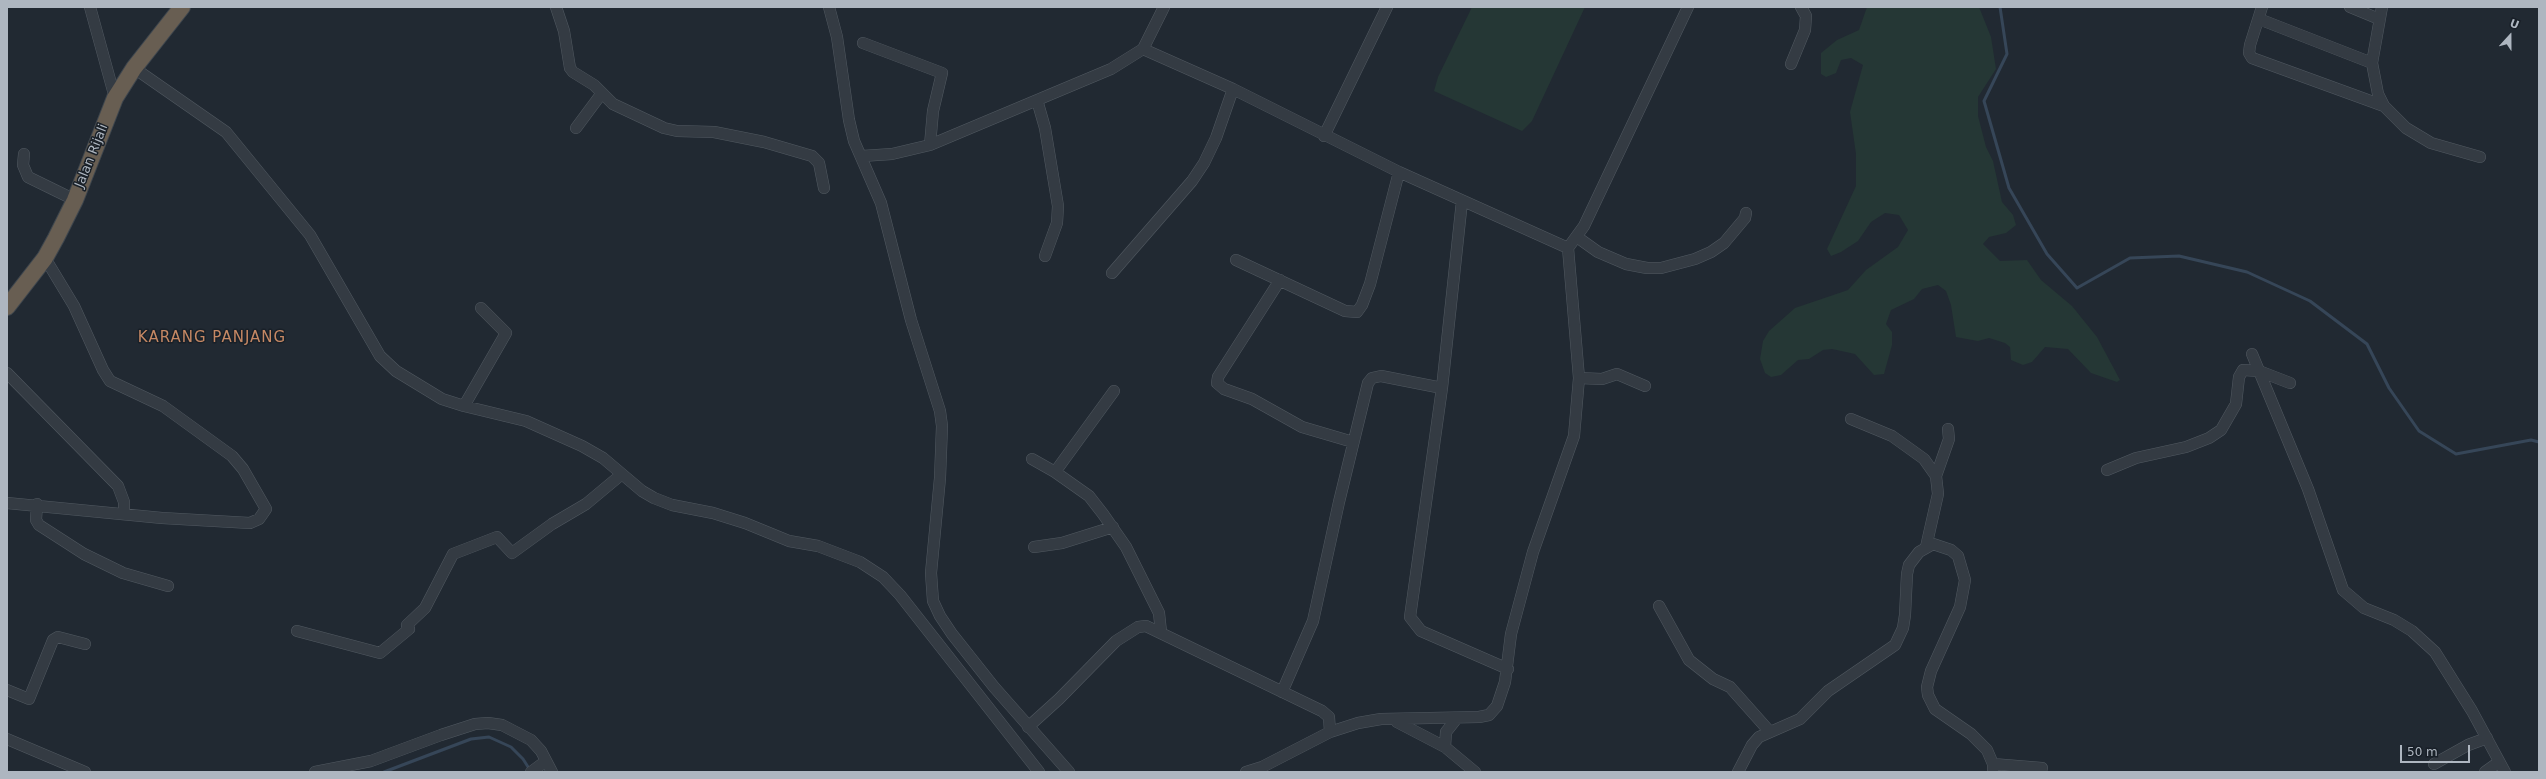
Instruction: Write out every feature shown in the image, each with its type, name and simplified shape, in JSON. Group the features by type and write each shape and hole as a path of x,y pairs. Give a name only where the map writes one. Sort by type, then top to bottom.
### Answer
{"highway":[{"name":"Jalan Rijali","path":"7,307 45,258 75,200 115,98 134,68 182,7"}],"street":[{"path":"90,7 115,98"},
{"path":"556,7 564,31 570,68 602,93 613,104 664,128 677,131 714,132 764,142 812,156 820,163 824,188"},
{"path":"829,7 837,37 849,120 854,140 881,203 911,320 940,411 942,426 940,478 931,573 933,601 940,616 952,634 1028,727 1068,772"},
{"path":"862,156 892,154 930,145 1111,69 1143,49 1164,7"},
{"path":"1324,136 1387,7"},
{"path":"1246,772 1262,768 1330,732 1370,720 1457,718 1489,715 1502,695 1508,669 1511,634 1533,552 1574,436 1579,378 1568,248 1577,236 1625,142 1688,7"},
{"path":"1790,64 1805,30 1806,16 1801,7"},
{"path":"2262,7 2249,49 2252,58 2384,106"},
{"path":"2350,7 2379,19"},
{"path":"2382,7 2372,63 2378,94 2384,106 2406,128 2425,139 2441,147 2480,157"},
{"path":"2258,19 2372,63"},
{"path":"863,43 942,73 933,111 930,145"},
{"path":"1143,49 1233,89 1324,136 1399,172 1568,248"},
{"path":"134,68 226,132 310,235 380,356 396,371 425,390 464,406 509,416 556,434 603,458 642,491 672,505 713,513 745,523 789,541 818,546 844,554 883,577 900,594 1039,772"},
{"path":"1112,273 1192,180 1204,163 1216,138 1233,89"},
{"path":"576,128 602,93"},
{"path":"1037,100 1047,136 1058,206 1057,223 1045,256"},
{"path":"24,154 23,165 28,178 75,200"},
{"path":"1236,260 1345,311 1352,313 1360,310 1370,284 1399,172"},
{"path":"1462,201 1442,388 1410,617 1421,631 1508,669"},
{"path":"1577,236 1598,252 1626,264 1647,268 1661,268 1695,259 1711,252 1724,243 1746,218 1746,213"},
{"path":"7,503 37,504 124,514 250,523 259,520 266,509 243,469 232,456 164,406 110,381 103,370 74,306 45,258"},
{"path":"1280,280 1218,377 1217,383 1224,389 1252,398 1302,427 1353,442"},
{"path":"464,406 506,333 481,308"},
{"path":"2252,354 2308,489 2342,590 2356,603 2412,631 2435,652 2472,711 2505,772"},
{"path":"2107,470 2136,458 2186,447 2209,438 2221,430 2236,404 2240,372 2246,369 2259,371 2290,383"},
{"path":"7,372 118,486 124,502 124,514"},
{"path":"1579,378 1602,379 1617,374 1645,386"},
{"path":"1282,692 1314,621 1353,442 1368,383 1372,378 1381,376 1442,388"},
{"path":"1055,472 1114,391"},
{"path":"1851,419 1892,436 1924,459 1936,476"},
{"path":"1926,547 1938,494 1936,476 1949,439 1948,429"},
{"path":"1032,459 1055,472 1089,496 1113,527 1126,547 1161,617 1161,632"},
{"path":"297,631 380,653 409,629 407,624 425,608 454,554 497,537 512,553 552,524 586,504 622,474"},
{"path":"37,504 36,520 39,525 84,554 123,573 168,586"},
{"path":"1034,547 1062,543 1113,527"},
{"path":"1738,772 1755,741 1770,732 1800,719 1828,691 1895,645 1903,628 1909,565 1926,547 1933,544 1951,550 1962,563 1965,580 1960,607 1931,671 1927,688 1928,696 1935,709 1980,742 1987,750 1993,768 2042,768"},
{"path":"1658,606 1689,660 1708,676 1730,687 1770,732"},
{"path":"1028,727 1124,636 1142,626 1161,632 1326,714 1330,720 1330,732"},
{"path":"7,690 29,699 53,640 58,637 85,644"},
{"path":"1445,747 1446,732 1457,718"},
{"path":"1393,720 1406,725 1445,747 1475,772"},
{"path":"315,772 372,767 436,737 476,724 488,723 502,724 531,740 552,772"},
{"path":"2434,764 2468,745 2486,738"},
{"path":"7,739 85,772"},
{"path":"532,771 546,761"},
{"path":"2485,772 2499,762"}],"shaded area":[{"path":"1472,7 1585,7 1532,121 1522,131 1434,91 1438,77"},
{"path":"1867,7 1979,7 1991,37 1996,69 1978,97 1978,116 1986,147 1993,161 2002,202 2013,215 2016,225 2006,233 1989,237 1983,244 2000,261 2027,260 2041,280 2072,306 2097,337 2120,380 2117,382 2091,373 2068,349 2045,347 2032,362 2023,365 2011,360 2010,347 2005,343 1989,338 1978,341 1956,337 1951,305 1946,291 1938,285 1922,289 1914,299 1891,310 1886,324 1892,332 1892,345 1884,374 1874,375 1855,354 1832,349 1823,350 1809,359 1798,360 1781,375 1771,377 1765,373 1760,359 1763,341 1769,331 1795,308 1848,290 1866,270 1898,247 1908,230 1899,215 1885,213 1871,222 1858,241 1841,252 1831,256 1827,249 1856,186 1856,154 1850,112 1863,65 1851,58 1841,60 1836,73 1826,77 1821,74 1821,53 1837,40 1859,30"}],"waterway":[{"path":"2000,7 2007,54 1984,101 2009,188 2047,254 2077,288 2130,258 2179,256 2247,272 2310,301 2367,344 2389,388 2419,431 2456,454 2531,440 2539,442"},
{"path":"384,772 471,739 489,737 511,747 523,759 530,770"}],"district":[{"name":"KARANG PANJANG","path":"212,338"}]}
